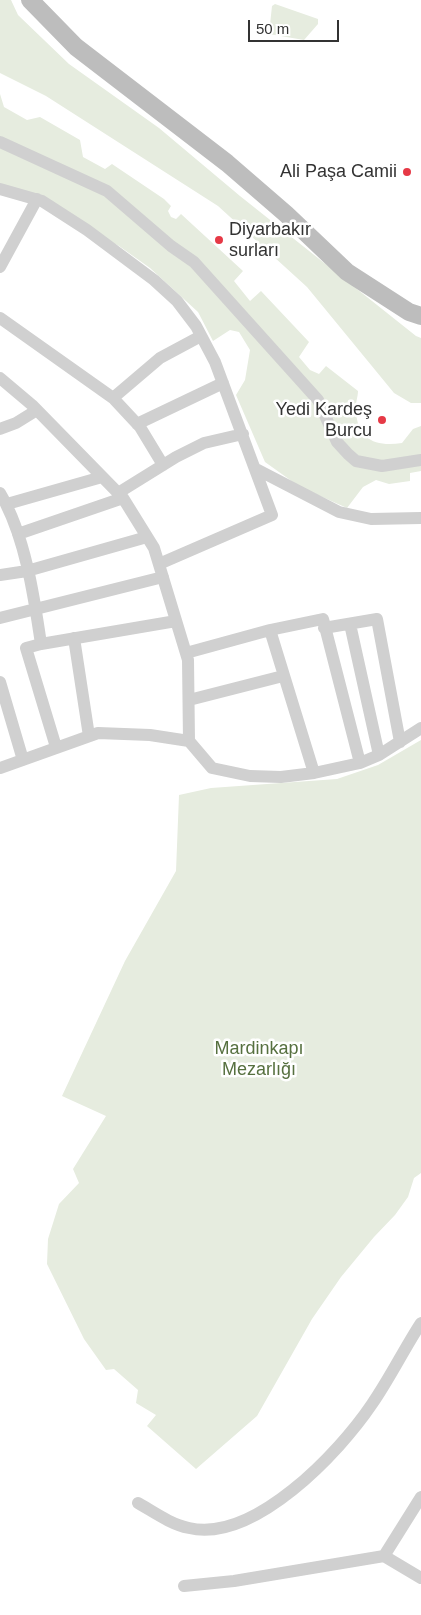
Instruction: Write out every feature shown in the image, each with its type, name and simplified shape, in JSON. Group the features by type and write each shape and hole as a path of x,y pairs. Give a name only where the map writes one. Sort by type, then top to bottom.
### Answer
{"street":[{"path":"30,0 76,47 227,163 286,214 347,272 409,312 421,316"},
{"path":"0,142 107,191 171,246 194,262 318,400 337,442 356,461 382,466 421,460"},
{"path":"0,189 37,199 87,230 154,280 177,301 201,336 223,382 272,515 159,564"},
{"path":"0,267 37,199"},
{"path":"0,318 113,398 137,424 163,465"},
{"path":"113,398 160,358 201,336"},
{"path":"0,379 37,410 102,476 120,496 154,548 188,660 189,741 212,768 250,776 281,777 314,773 360,763 379,755 421,728"},
{"path":"137,424 223,382"},
{"path":"0,429 37,410"},
{"path":"18,534 120,496 163,465 204,444 243,434"},
{"path":"256,469 339,512 371,519 421,518"},
{"path":"41,644 36,610 18,534 3,499 102,476"},
{"path":"0,575 27,571 147,537"},
{"path":"0,618 163,577"},
{"path":"186,654 270,630 323,619 360,763"},
{"path":"324,628 377,619 400,742"},
{"path":"56,747 26,648 176,621"},
{"path":"350,624 379,755"},
{"path":"270,630 314,773"},
{"path":"74,638 89,736"},
{"path":"189,700 283,676"},
{"path":"0,682 23,760"},
{"path":"0,768 98,733 150,735 189,741"},
{"path":"138,1503 169,1521 189,1528 207,1530 254,1518 304,1481 339,1448 372,1404 421,1323"},
{"path":"384,1556 421,1497"},
{"path":"184,1586 234,1581 384,1556 421,1578"}],"green space":[{"path":"0,0 11,0 18,15 69,64 159,128 240,196 416,336 421,338 421,403 411,403 394,393 307,287 218,206 46,96 0,73"},
{"path":"275,4 318,19 318,24 304,40 269,34 272,6"},
{"path":"0,94 4,107 27,120 40,117 80,140 83,157 105,169 112,164 164,199 171,206 168,211 171,217 176,219 181,214 243,271 234,281 250,301 261,291 309,342 299,357 310,370 319,374 326,366 358,391 357,420 364,435 384,444 402,443 413,429 421,426 421,471 410,473 410,481 389,484 376,480 363,487 347,508 300,487 265,462 236,395 245,380 250,350 239,332 230,330 213,341 198,312 150,268 119,246 0,184"},
{"name":"Mardinkapı Mezarlığı","path":"421,740 421,1173 414,1178 408,1197 395,1215 341,1277 312,1319 257,1416 196,1469 147,1426 156,1415 136,1403 138,1390 114,1369 106,1370 84,1339 47,1264 48,1239 59,1204 79,1183 73,1169 106,1116 62,1096 125,961 176,871 179,795 211,788 337,779 378,765"}],"place":[{"name":"Ali Paşa Camii","path":"407,172"},
{"name":"Diyarbakır surları","path":"219,240"},
{"name":"Yedi Kardeş Burcu","path":"382,420"}]}
